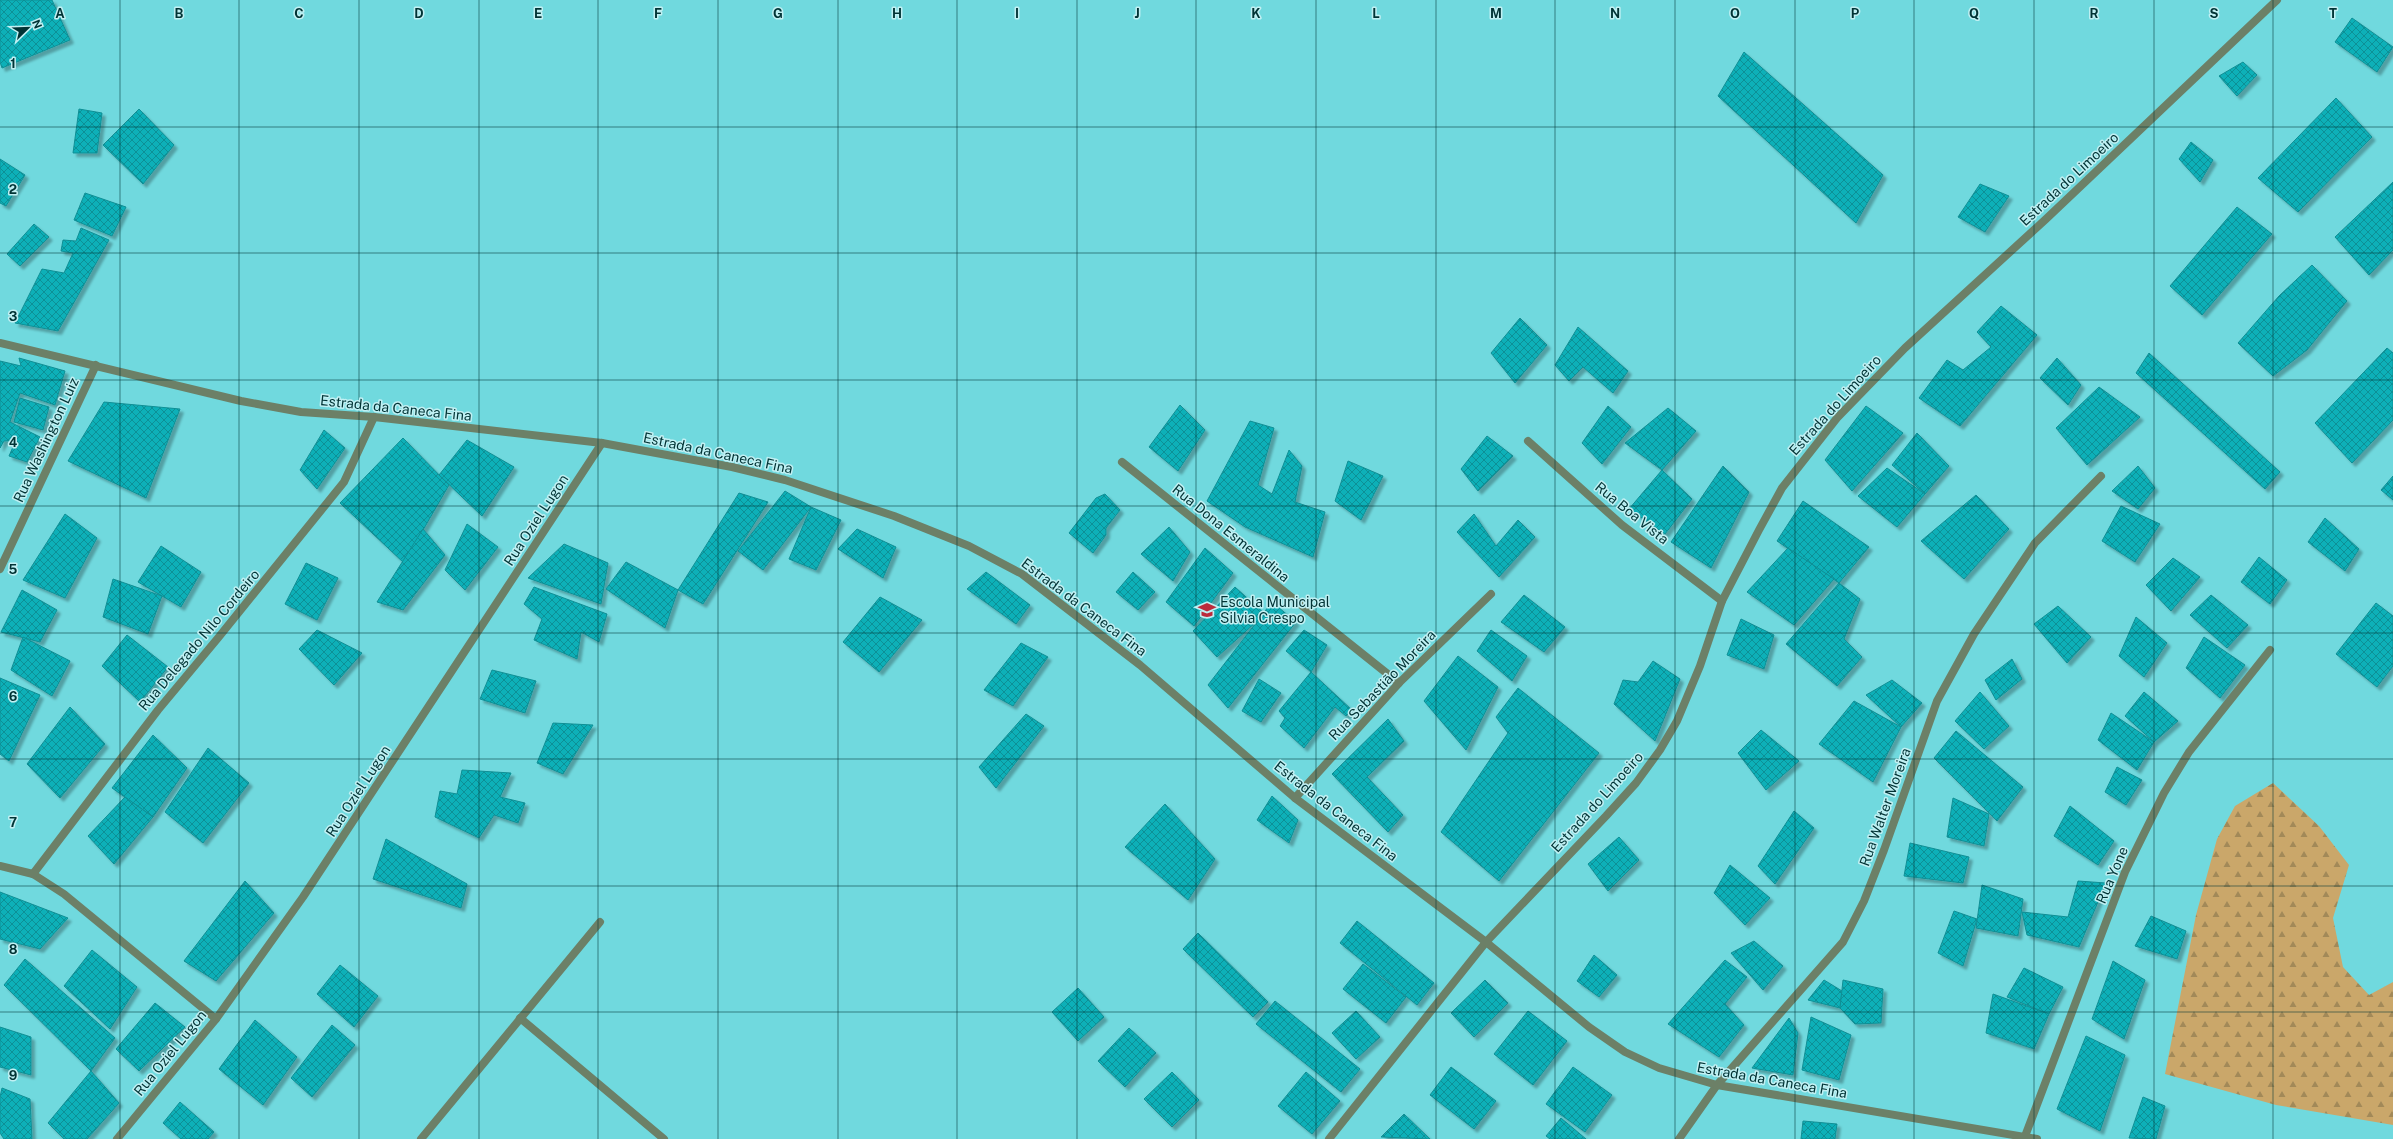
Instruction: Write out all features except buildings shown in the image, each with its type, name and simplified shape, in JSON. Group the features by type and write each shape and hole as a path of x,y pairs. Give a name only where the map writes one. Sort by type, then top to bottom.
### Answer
{"street":[{"name":"Estrada do Limoeiro","path":"1329,1139 1486,942 1636,783 1660,750 1677,721 1700,666 1722,601 1782,488 1837,418 1905,348 2046,219 2277,0"},
{"name":"Estrada da Caneca Fina","path":"0,343 242,401 301,412 374,417 602,443 732,467 785,480 894,516 969,546 1022,574 1140,665 1295,798 1486,942 1588,1027 1625,1052 1659,1068 1717,1086 2037,1139"},
{"name":"Rua Washington Luiz","path":"0,569 96,365"},
{"name":"Rua Delegado Nilo Cordeiro","path":"33,874 158,710 344,482 374,417"},
{"name":"Rua Boa Vista","path":"1528,441 1622,525 1722,601"},
{"name":"Rua Oziel Lugon","path":"117,1139 216,1019 336,847 602,443"},
{"name":"Rua Dona Esmeraldina","path":"1122,462 1399,683"},
{"name":"Rua Walter Moreira","path":"1679,1139 1717,1086 1843,942 1864,900 1884,850 1937,701 1970,640 2003,588 2035,544 2101,476"},
{"name":"Rua Sebastião Moreira","path":"1295,798 1399,683 1491,594"},
{"name":"Rua Yone","path":"2024,1137 2126,872 2164,794 2189,752 2270,650"},
{"path":"0,866 33,874 64,894 216,1019"},
{"path":"421,1139 600,922"},
{"path":"520,1018 664,1139"}],"green space":[{"path":"2273,783 2319,826 2349,865 2333,918 2343,967 2369,995 2393,982 2393,1125 2276,1105 2165,1074 2196,915 2217,839 2235,806"}],"place":[{"name":"Escola Municipal Silvia Crespo","path":"1207,610"}]}
